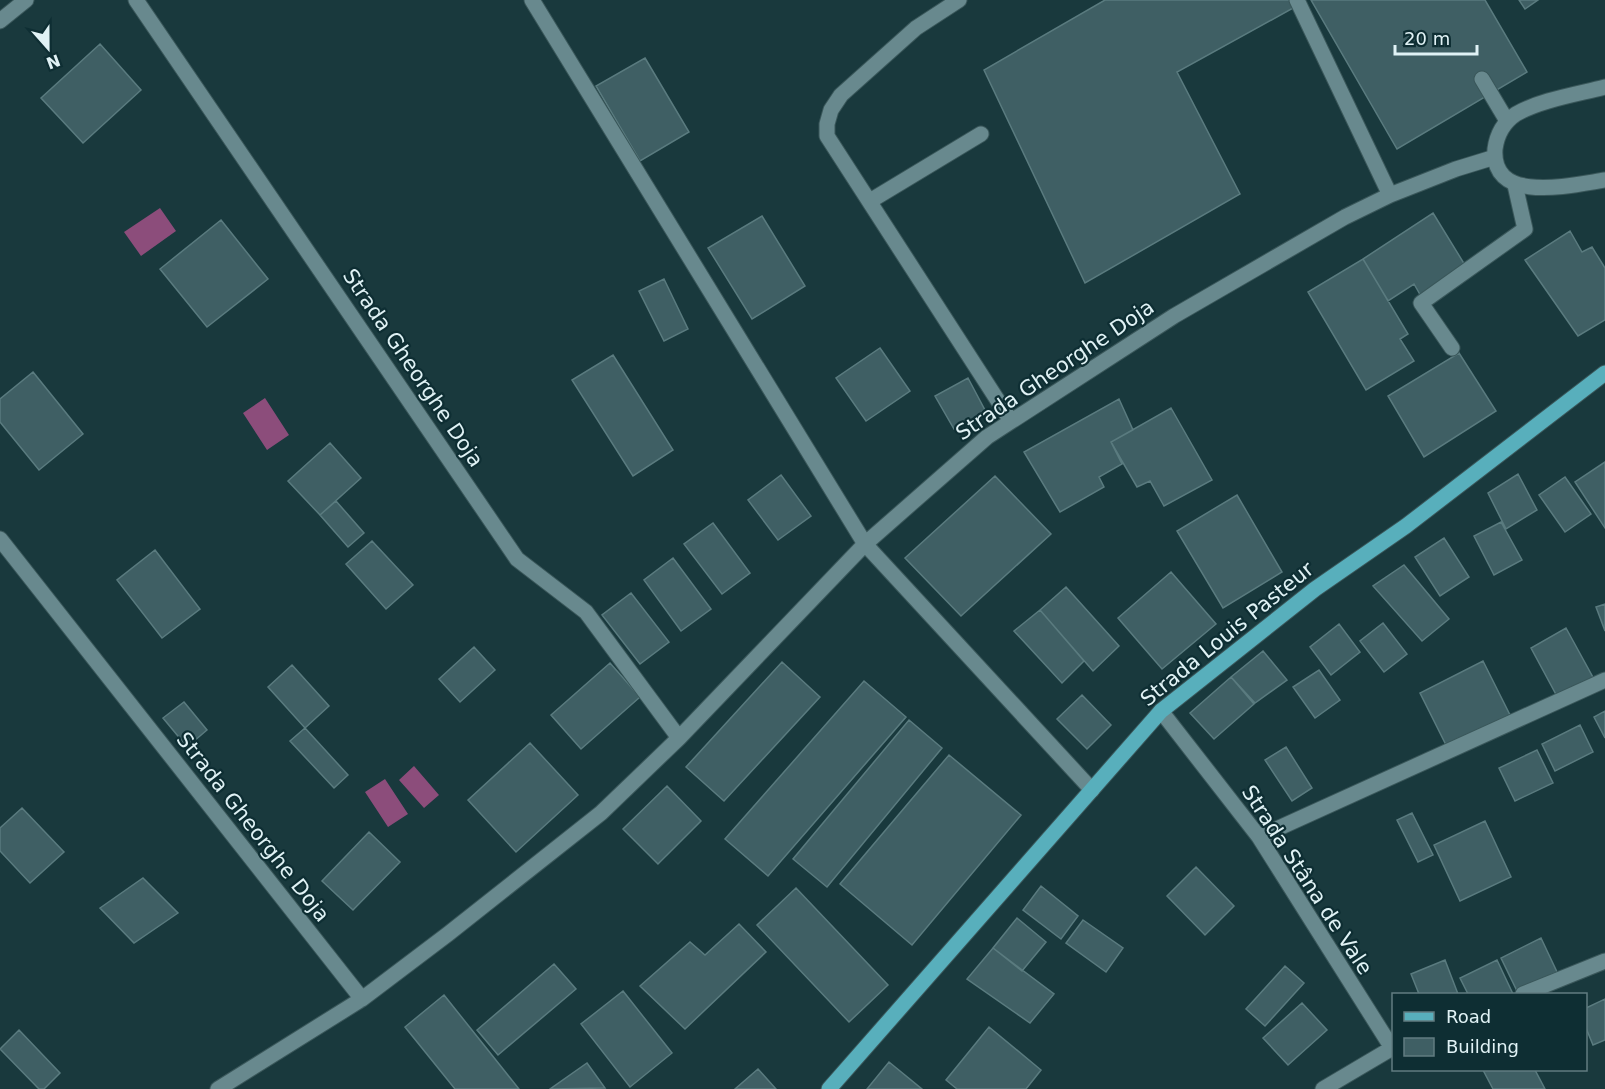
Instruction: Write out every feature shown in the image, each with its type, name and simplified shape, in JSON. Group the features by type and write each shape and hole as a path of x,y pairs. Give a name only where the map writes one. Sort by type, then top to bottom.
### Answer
{"main road":[{"name":"Strada Louis Pasteur","path":"830,1089 1161,711 1315,589 1406,526 1605,373"}],"street":[{"path":"0,21 26,0"},
{"name":"Strada Gheorghe Doja","path":"136,0 517,559 586,612 679,738"},
{"path":"532,0 865,544 1092,790"},
{"path":"959,0 916,28 841,95 831,110 827,124 827,136 1011,422"},
{"path":"1297,0 1390,195"},
{"path":"1482,79 1507,121"},
{"path":"1605,87 1534,106 1507,121 1500,130 1495,157 1506,178 1515,185 1529,188 1605,180"},
{"path":"870,201 981,134"},
{"name":"Strada Gheorghe Doja","path":"218,1089 362,999 601,813 679,738 865,544 987,436 1183,311 1345,217 1390,195 1456,169 1495,157"},
{"path":"1452,348 1421,303 1525,229 1515,185"},
{"name":"Strada Gheorghe Doja","path":"0,539 362,999"},
{"path":"1259,837 1605,680"},
{"name":"Strada Stâna de Vale","path":"1161,711 1259,837 1392,1046"},
{"path":"1525,993 1605,961"},
{"path":"1323,1089 1392,1049"}],"shaded area":[{"path":"160,208 176,231 141,256 124,232"},
{"path":"265,398 289,435 267,450 243,413"},
{"path":"414,766 439,795 424,808 399,780"},
{"path":"385,779 408,814 388,827 365,792"}],"building":[{"path":"1105,0 1291,0 1295,7 1177,72 1240,194 1085,283 984,70"},
{"path":"1311,0 1485,0 1527,72 1397,149"},
{"path":"1519,0 1538,0 1525,9"},
{"path":"100,44 141,90 83,143 41,98"},
{"path":"645,58 689,132 640,161 596,86"},
{"path":"1433,213 1468,270 1422,298 1414,284 1388,301 1363,259"},
{"path":"762,216 805,286 752,319 708,248"},
{"path":"221,220 268,279 207,327 160,269"},
{"path":"1570,231 1582,252 1592,247 1605,268 1605,320 1578,336 1525,260"},
{"path":"1363,259 1408,334 1400,339 1414,361 1366,390 1308,292"},
{"path":"664,279 688,329 664,341 639,291"},
{"path":"880,348 910,391 866,421 836,378"},
{"path":"1459,353 1496,411 1424,457 1388,396"},
{"path":"613,355 673,450 633,476 572,380"},
{"path":"33,372 83,434 39,470 0,422 0,399"},
{"path":"968,378 986,412 954,429 935,396"},
{"path":"1119,399 1133,430 1111,442 1122,464 1099,477 1104,487 1060,512 1024,452"},
{"path":"1171,408 1212,480 1164,506 1150,481 1137,487 1111,442"},
{"path":"330,443 361,478 320,515 288,481"},
{"path":"1605,462 1605,528 1575,482"},
{"path":"1518,474 1537,510 1506,529 1488,493"},
{"path":"781,475 811,516 778,540 748,500"},
{"path":"995,476 1051,534 961,616 905,558"},
{"path":"1565,477 1591,514 1565,532 1539,495"},
{"path":"1237,495 1282,572 1223,608 1177,531"},
{"path":"336,501 364,533 348,547 320,515"},
{"path":"1501,522 1522,560 1494,575 1474,536"},
{"path":"713,523 750,573 722,594 684,544"},
{"path":"1444,538 1469,577 1440,596 1415,557"},
{"path":"372,541 413,585 386,609 346,564"},
{"path":"155,550 200,609 162,638 117,580"},
{"path":"673,558 711,609 681,631 644,580"},
{"path":"1404,565 1449,619 1422,641 1373,586"},
{"path":"1171,572 1216,624 1162,669 1118,618"},
{"path":"1066,587 1119,646 1093,671 1040,610"},
{"path":"631,593 669,642 640,664 602,615"},
{"path":"1605,604 1605,631 1596,607"},
{"path":"1040,610 1084,661 1062,683 1014,631"},
{"path":"1383,623 1407,654 1384,672 1360,641"},
{"path":"1339,624 1360,652 1331,675 1310,647"},
{"path":"1566,628 1595,681 1559,700 1531,648"},
{"path":"474,647 495,670 460,702 439,679"},
{"path":"1263,651 1287,680 1255,703 1231,677"},
{"path":"1483,661 1510,715 1447,747 1420,693"},
{"path":"782,662 820,697 724,801 686,767"},
{"path":"610,663 640,697 581,749 551,715"},
{"path":"292,665 329,706 305,728 268,687"},
{"path":"1319,670 1340,700 1315,718 1293,687"},
{"path":"1231,677 1254,704 1214,739 1190,713"},
{"path":"864,681 906,717 768,876 725,839"},
{"path":"1082,695 1111,725 1087,749 1057,719"},
{"path":"184,702 207,730 187,747 163,718"},
{"path":"1605,711 1605,738 1594,717"},
{"path":"909,720 942,748 827,887 793,859"},
{"path":"1580,725 1593,752 1555,771 1542,744"},
{"path":"305,728 348,775 334,788 290,741"},
{"path":"530,743 578,795 516,852 468,800"},
{"path":"1286,747 1312,788 1292,801 1265,760"},
{"path":"1537,750 1553,783 1515,801 1499,768"},
{"path":"949,755 1021,815 912,945 840,884"},
{"path":"667,786 701,821 658,864 623,829"},
{"path":"22,808 64,852 30,883 0,851 0,828"},
{"path":"1412,813 1433,855 1418,862 1397,820"},
{"path":"1485,821 1511,877 1460,901 1434,845"},
{"path":"369,832 400,862 353,910 322,881"},
{"path":"1196,867 1234,906 1205,935 1167,896"},
{"path":"143,878 178,913 134,943 100,908"},
{"path":"1041,886 1078,916 1061,939 1023,910"},
{"path":"796,888 888,985 849,1022 757,925"},
{"path":"1017,918 1046,942 1022,971 993,948"},
{"path":"1083,920 1123,948 1106,972 1066,943"},
{"path":"739,924 766,952 685,1029 640,986 690,942 705,955"},
{"path":"1541,938 1557,972 1517,991 1501,958"},
{"path":"993,948 1054,994 1030,1023 967,979"},
{"path":"1445,960 1458,993 1419,993 1411,974"},
{"path":"1497,960 1513,993 1468,993 1460,978"},
{"path":"554,964 576,989 498,1055 477,1030"},
{"path":"1285,966 1304,983 1265,1026 1246,1009"},
{"path":"623,991 672,1053 630,1087 581,1024"},
{"path":"444,995 519,1089 455,1089 405,1027"},
{"path":"1605,999 1605,1040 1593,1045 1587,1030 1587,1008"},
{"path":"1302,1003 1327,1030 1288,1065 1263,1038"},
{"path":"989,1027 1041,1070 1026,1089 957,1089 946,1080"},
{"path":"19,1030 60,1073 44,1089 39,1089 0,1049"},
{"path":"889,1062 922,1089 867,1089"},
{"path":"587,1063 605,1088 550,1089"},
{"path":"758,1069 776,1089 735,1089"},
{"path":"1484,1071 1536,1071 1545,1089 1493,1089"}]}
